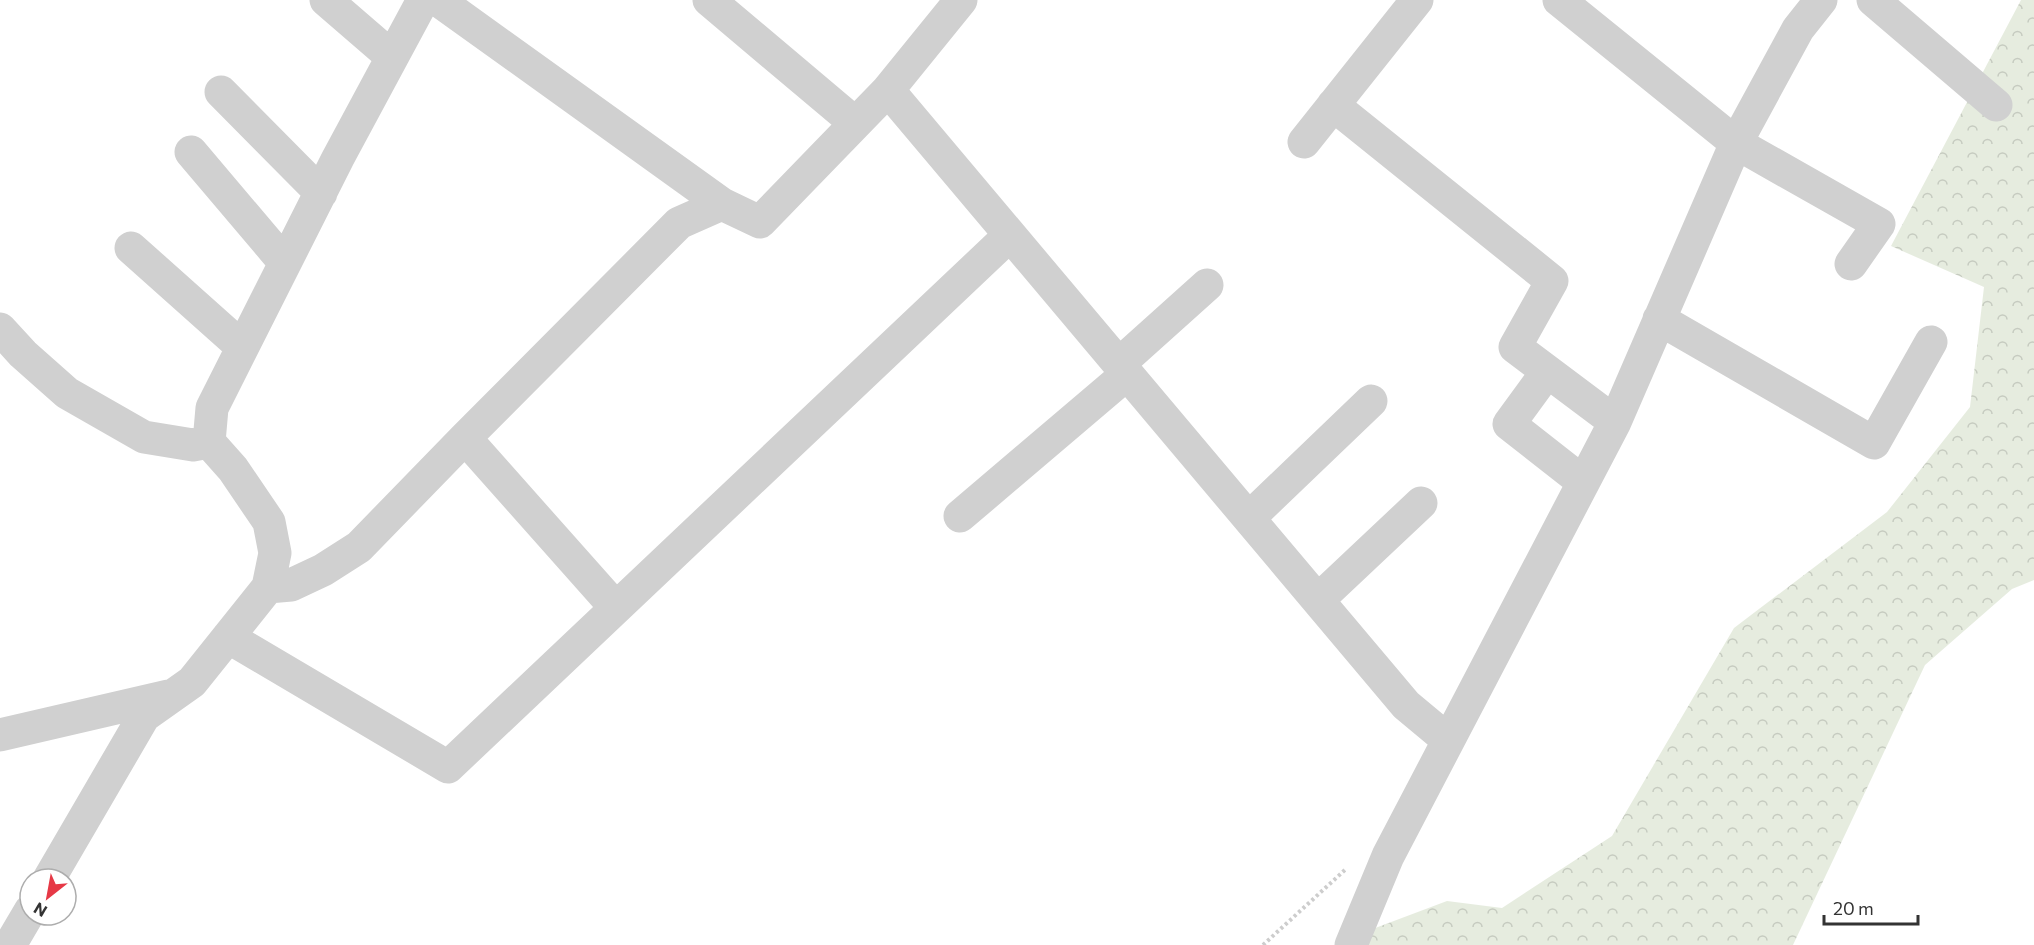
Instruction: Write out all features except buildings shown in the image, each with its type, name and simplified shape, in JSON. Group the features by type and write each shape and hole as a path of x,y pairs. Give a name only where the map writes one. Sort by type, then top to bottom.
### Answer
{"street":[{"path":"326,0 392,57"},
{"path":"56,867 144,716 192,682 268,587 275,553 270,522 233,469 209,442 212,408 321,193 423,0"},
{"path":"438,0 722,204 760,222 888,90 961,0"},
{"path":"709,0 855,123"},
{"path":"1304,142 1417,0"},
{"path":"1559,0 1736,143 1879,224 1851,264"},
{"path":"1352,945 1388,855 1615,422 1736,143 1798,29 1821,0"},
{"path":"1874,0 1996,105"},
{"path":"888,90 1406,705 1448,740"},
{"path":"221,92 321,193"},
{"path":"1333,105 1552,281 1515,347 1615,422"},
{"path":"191,152 285,263"},
{"path":"268,587 291,585 324,570 359,547 679,223 722,204"},
{"path":"228,637 447,767 1010,235"},
{"path":"131,248 242,347"},
{"path":"960,516 1123,369 1207,285"},
{"path":"1659,319 1874,443 1931,342"},
{"path":"0,329 23,354 67,393 144,437 193,445 209,442"},
{"path":"1547,372 1509,424 1583,482"},
{"path":"1249,518 1371,401"},
{"path":"465,438 616,608"},
{"path":"1318,600 1421,503"},
{"path":"0,735 174,694"},
{"path":"10,945 21,927"}],"path":[{"path":"1263,945 1354,861"}],"green space":[{"path":"2021,0 2034,0 2034,580 2012,589 1925,665 1793,945 1353,945 1362,933 1447,901 1502,908 1612,836 1734,628 1887,512 1970,407 1984,287 1891,246"}]}
